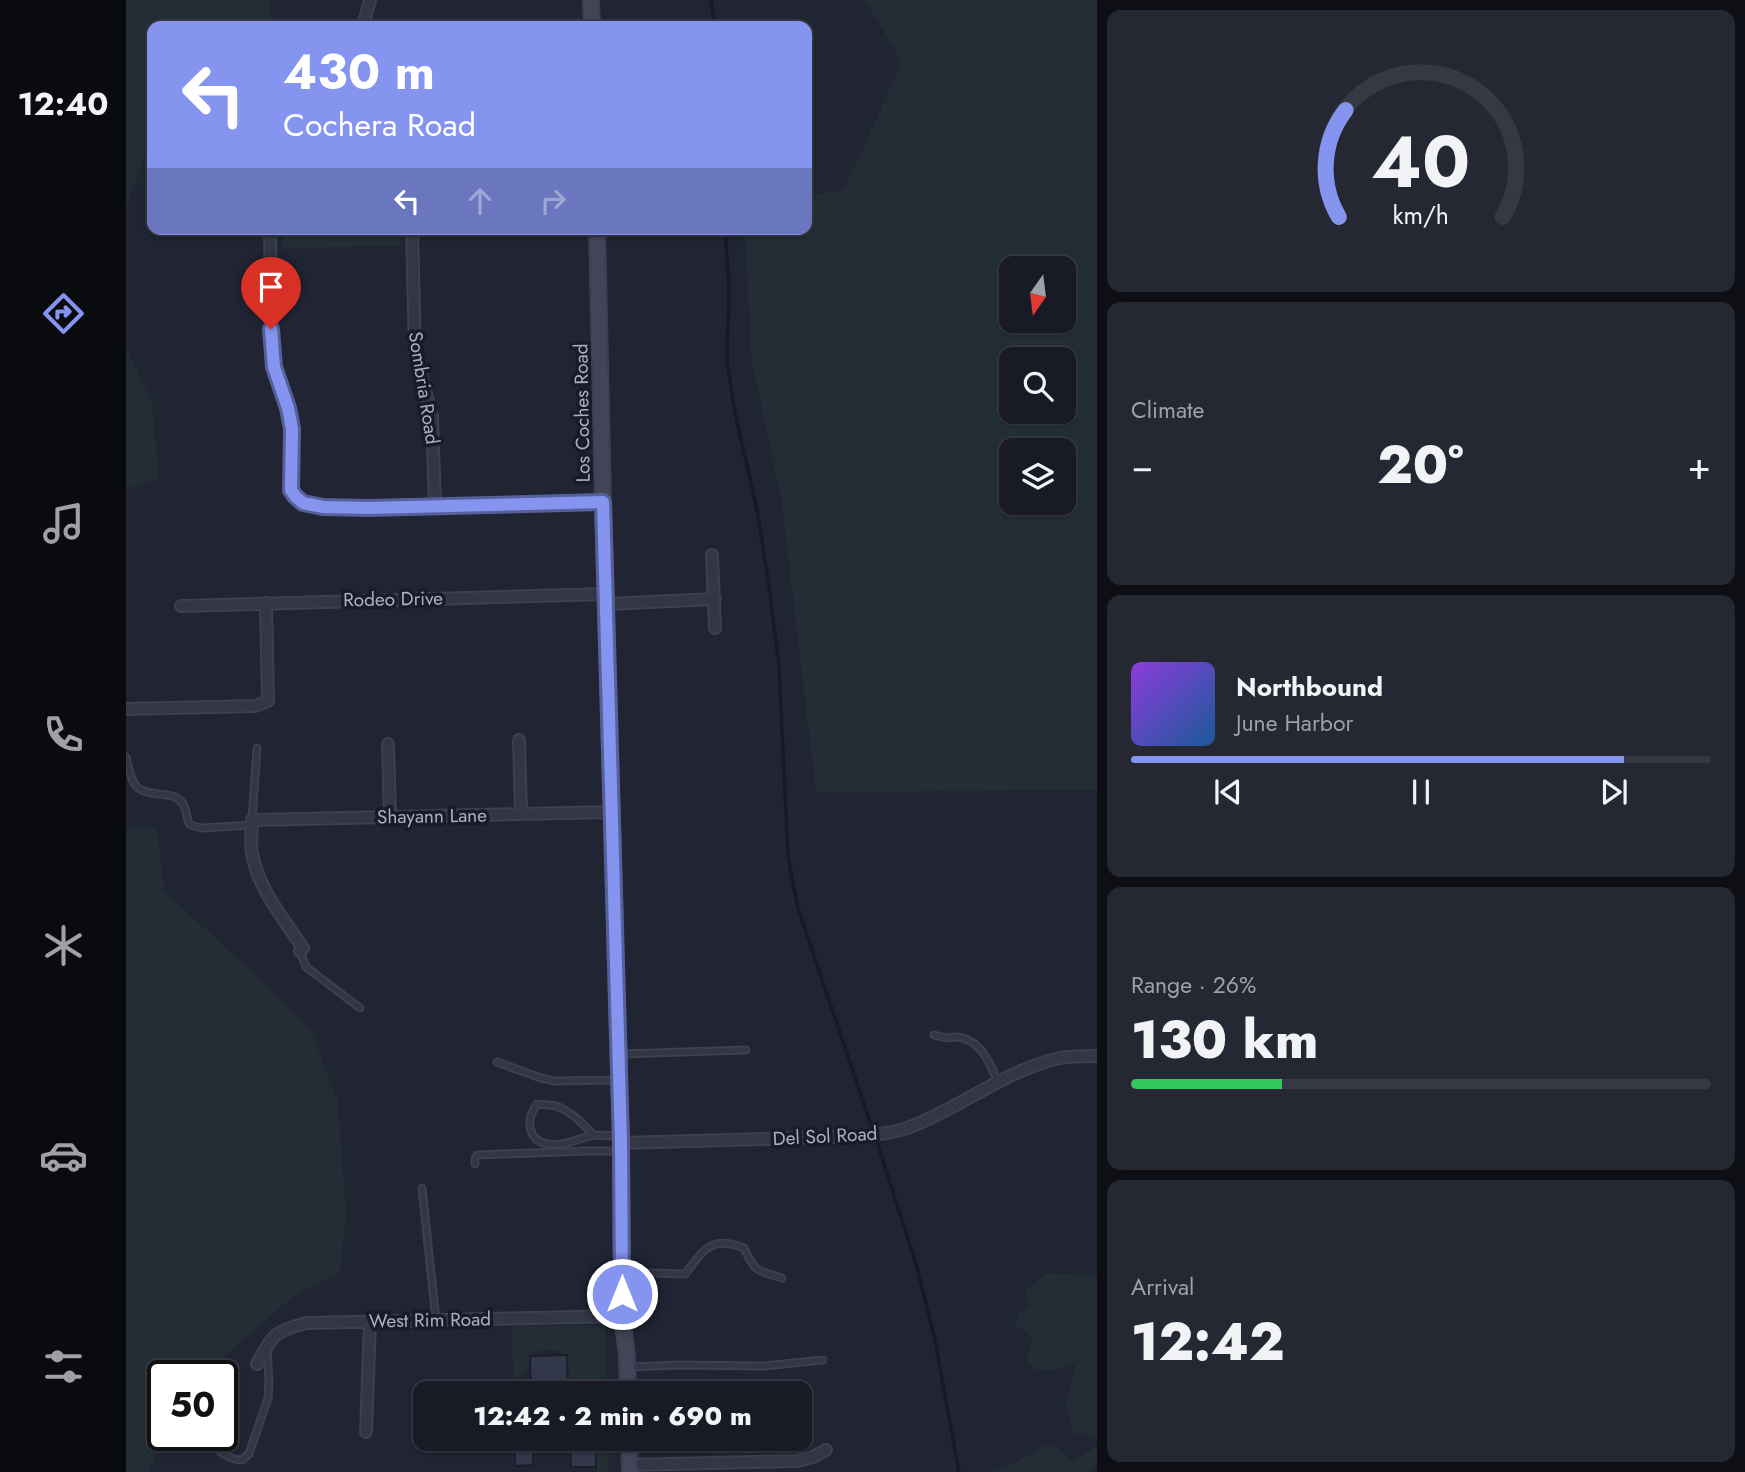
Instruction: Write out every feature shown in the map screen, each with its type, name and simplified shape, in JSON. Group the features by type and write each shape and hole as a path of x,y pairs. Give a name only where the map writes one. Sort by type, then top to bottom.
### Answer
{"main road":[{"path":"591,0 592,21"},
{"name":"Los Coches Road","path":"597,235 621,1143 622,1316 628,1381"},
{"path":"629,1451 630,1469"}],"street":[{"path":"364,21 370,0"},
{"path":"270,235 272,359 292,429 291,490 303,503 317,507 369,508 603,502"},
{"name":"Sombria Road","path":"412,235 415,352 432,416 435,506"},
{"path":"712,555 715,628"},
{"name":"Rodeo Drive","path":"181,606 715,599"},
{"path":"126,709 255,706 268,701 266,603"},
{"path":"519,740 521,813"},
{"path":"388,744 390,817"},
{"name":"Shayann Lane","path":"252,823 612,812"},
{"path":"252,823 251,850 257,875 269,898 303,948 300,951"},
{"name":"Del Sol Road","path":"621,1143 885,1134 924,1121 1010,1076 1049,1061 1075,1056 1097,1056"},
{"name":"West Rim Road","path":"257,1364 272,1338 287,1328 307,1323 622,1316"},
{"path":"366,1432 370,1321"},
{"path":"630,1469 797,1461 826,1450"}],"lane":[{"path":"126,757 134,783 145,792 176,798 184,806 190,825 202,828 252,823 257,748"},
{"path":"300,951 306,967 360,1008"},
{"path":"934,1035 946,1038 956,1036 974,1043 988,1060 998,1083"},
{"path":"618,1054 746,1050"},
{"path":"497,1062 541,1079 554,1081 619,1080"},
{"path":"593,1135 586,1125 562,1108 537,1104 530,1114 529,1125 539,1143 571,1143 593,1135 621,1143"},
{"path":"475,1164 477,1155 587,1151 621,1143"},
{"path":"422,1188 436,1320"},
{"path":"622,1272 685,1274 702,1252 714,1243 730,1242 744,1248 751,1265 761,1272 782,1278"},
{"path":"222,1451 235,1460 242,1460 249,1454 268,1398 267,1346"},
{"path":"627,1367 764,1366 823,1360"}],"shaded area":[{"path":"126,0 270,0 270,21 147,21 147,148 126,209"},
{"path":"865,0 1097,0 1097,790 816,792 782,504 751,356 745,235 812,235 812,195 844,190 902,62"},
{"path":"282,235 399,235 400,246 283,248"},
{"path":"126,346 152,403 159,478 126,489"},
{"path":"126,828 157,829 165,892 311,1030 338,1102 346,1218 340,1273 296,1294 219,1360 147,1360 147,1451 159,1451 148,1472 126,1472"},
{"path":"1048,1273 1097,1276 1097,1438 1073,1433 1066,1406 1076,1362 1051,1371 1035,1370 1027,1359 1032,1337 1015,1325 1020,1311 1030,1306 1025,1290"},
{"path":"605,1325 607,1381 568,1381 567,1354 548,1350 531,1353 531,1366 516,1381 513,1378 512,1326"},
{"path":"1045,1445 1059,1448 1072,1461 1097,1446 1097,1465 1093,1466 1091,1472 989,1472 1015,1463"},
{"path":"596,1451 608,1451 609,1472 597,1472"}],"building":[{"path":"567,1355 568,1381 531,1381 530,1356"},
{"path":"515,1451 533,1451 533,1465 515,1466"},
{"path":"570,1451 596,1451 596,1467 571,1467"}],"waterway":[{"path":"711,0 714,21"},
{"path":"725,235 729,287 727,361 735,413 757,510 779,666 788,856 798,908 870,1122"},
{"path":"877,1142 917,1267 935,1340 959,1472"}],"route":[{"path":"271,329 274,367 288,408 293,437 291,490 303,503 317,507 369,508 603,502 621,1143 622,1294"}]}
